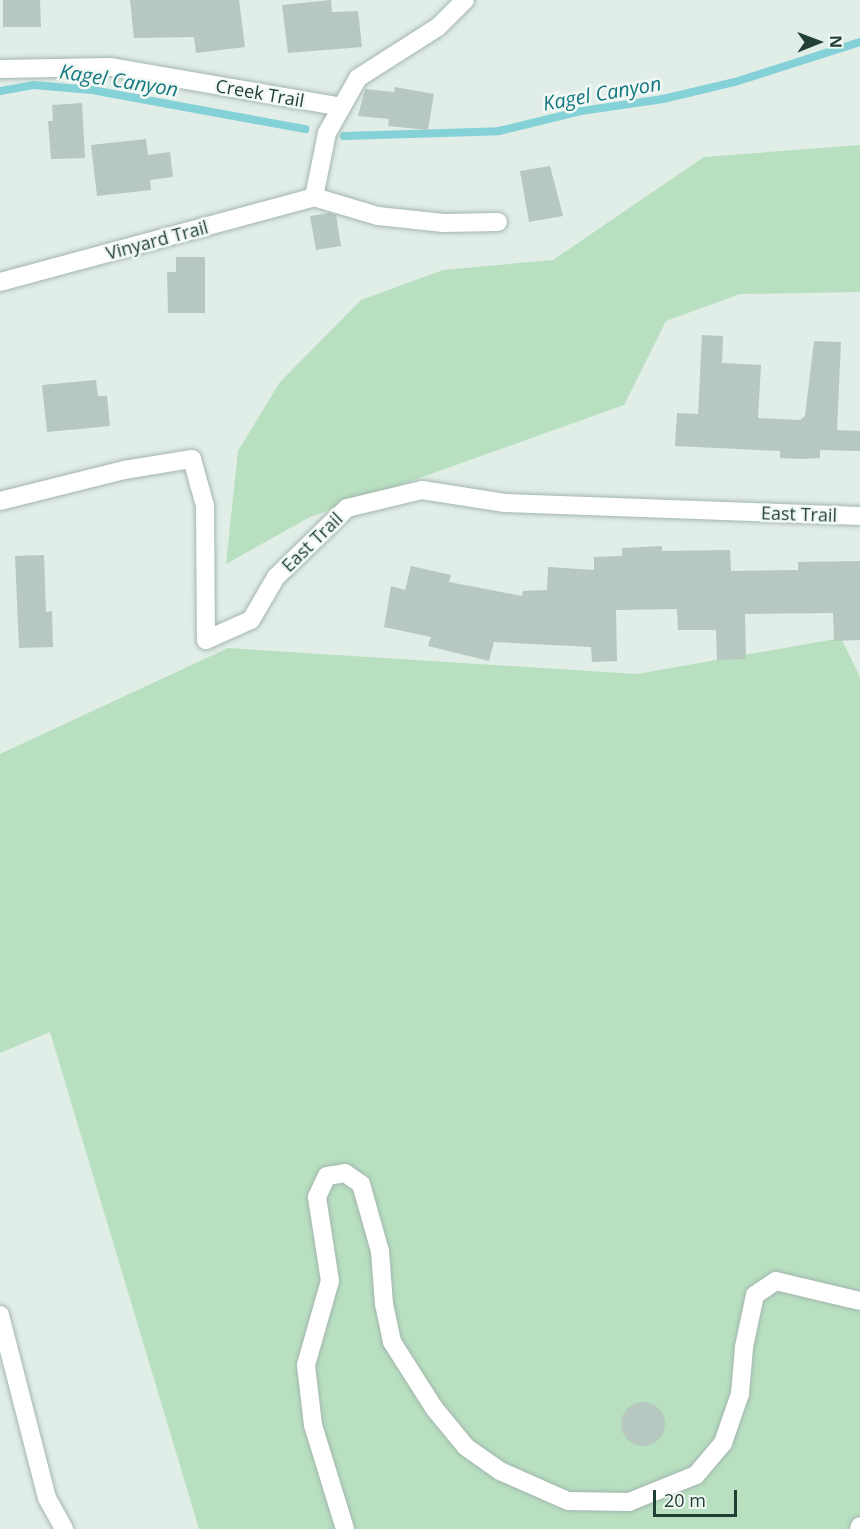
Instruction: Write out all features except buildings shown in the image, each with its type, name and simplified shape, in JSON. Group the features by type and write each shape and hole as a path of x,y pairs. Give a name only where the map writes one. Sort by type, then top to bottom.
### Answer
{"street":[{"path":"465,0 438,27 358,78 327,133 314,197 378,216 444,222 498,222"},
{"name":"Creek Trail","path":"0,69 111,67 342,107"},
{"name":"Vinyard Trail","path":"0,282 314,197"},
{"name":"East Trail","path":"0,501 124,470 192,459 205,506 206,640 251,620 276,577 347,508 422,490 505,503 860,516"},
{"path":"345,1529 313,1425 306,1365 330,1281 317,1197 327,1176 345,1173 361,1184 380,1251 384,1304 392,1342 434,1408 466,1447 500,1471 568,1501 629,1502 696,1475 723,1443 740,1395 744,1347 755,1295 769,1285 776,1281 860,1301"},
{"path":"0,1315 48,1498 64,1529"}],"green space":[{"path":"860,145 860,292 740,294 666,321 624,405 310,517 226,564 238,451 280,382 361,300 443,270 553,260 704,157"},
{"path":"841,638 860,677 860,1529 199,1529 50,1032 0,1053 0,754 228,648 637,674"}],"waterway":[{"name":"Kagel Canyon","path":"344,136 499,131 581,111 663,99 735,82 860,42"},
{"name":"Kagel Canyon","path":"0,91 33,85 92,90 305,129"}]}
